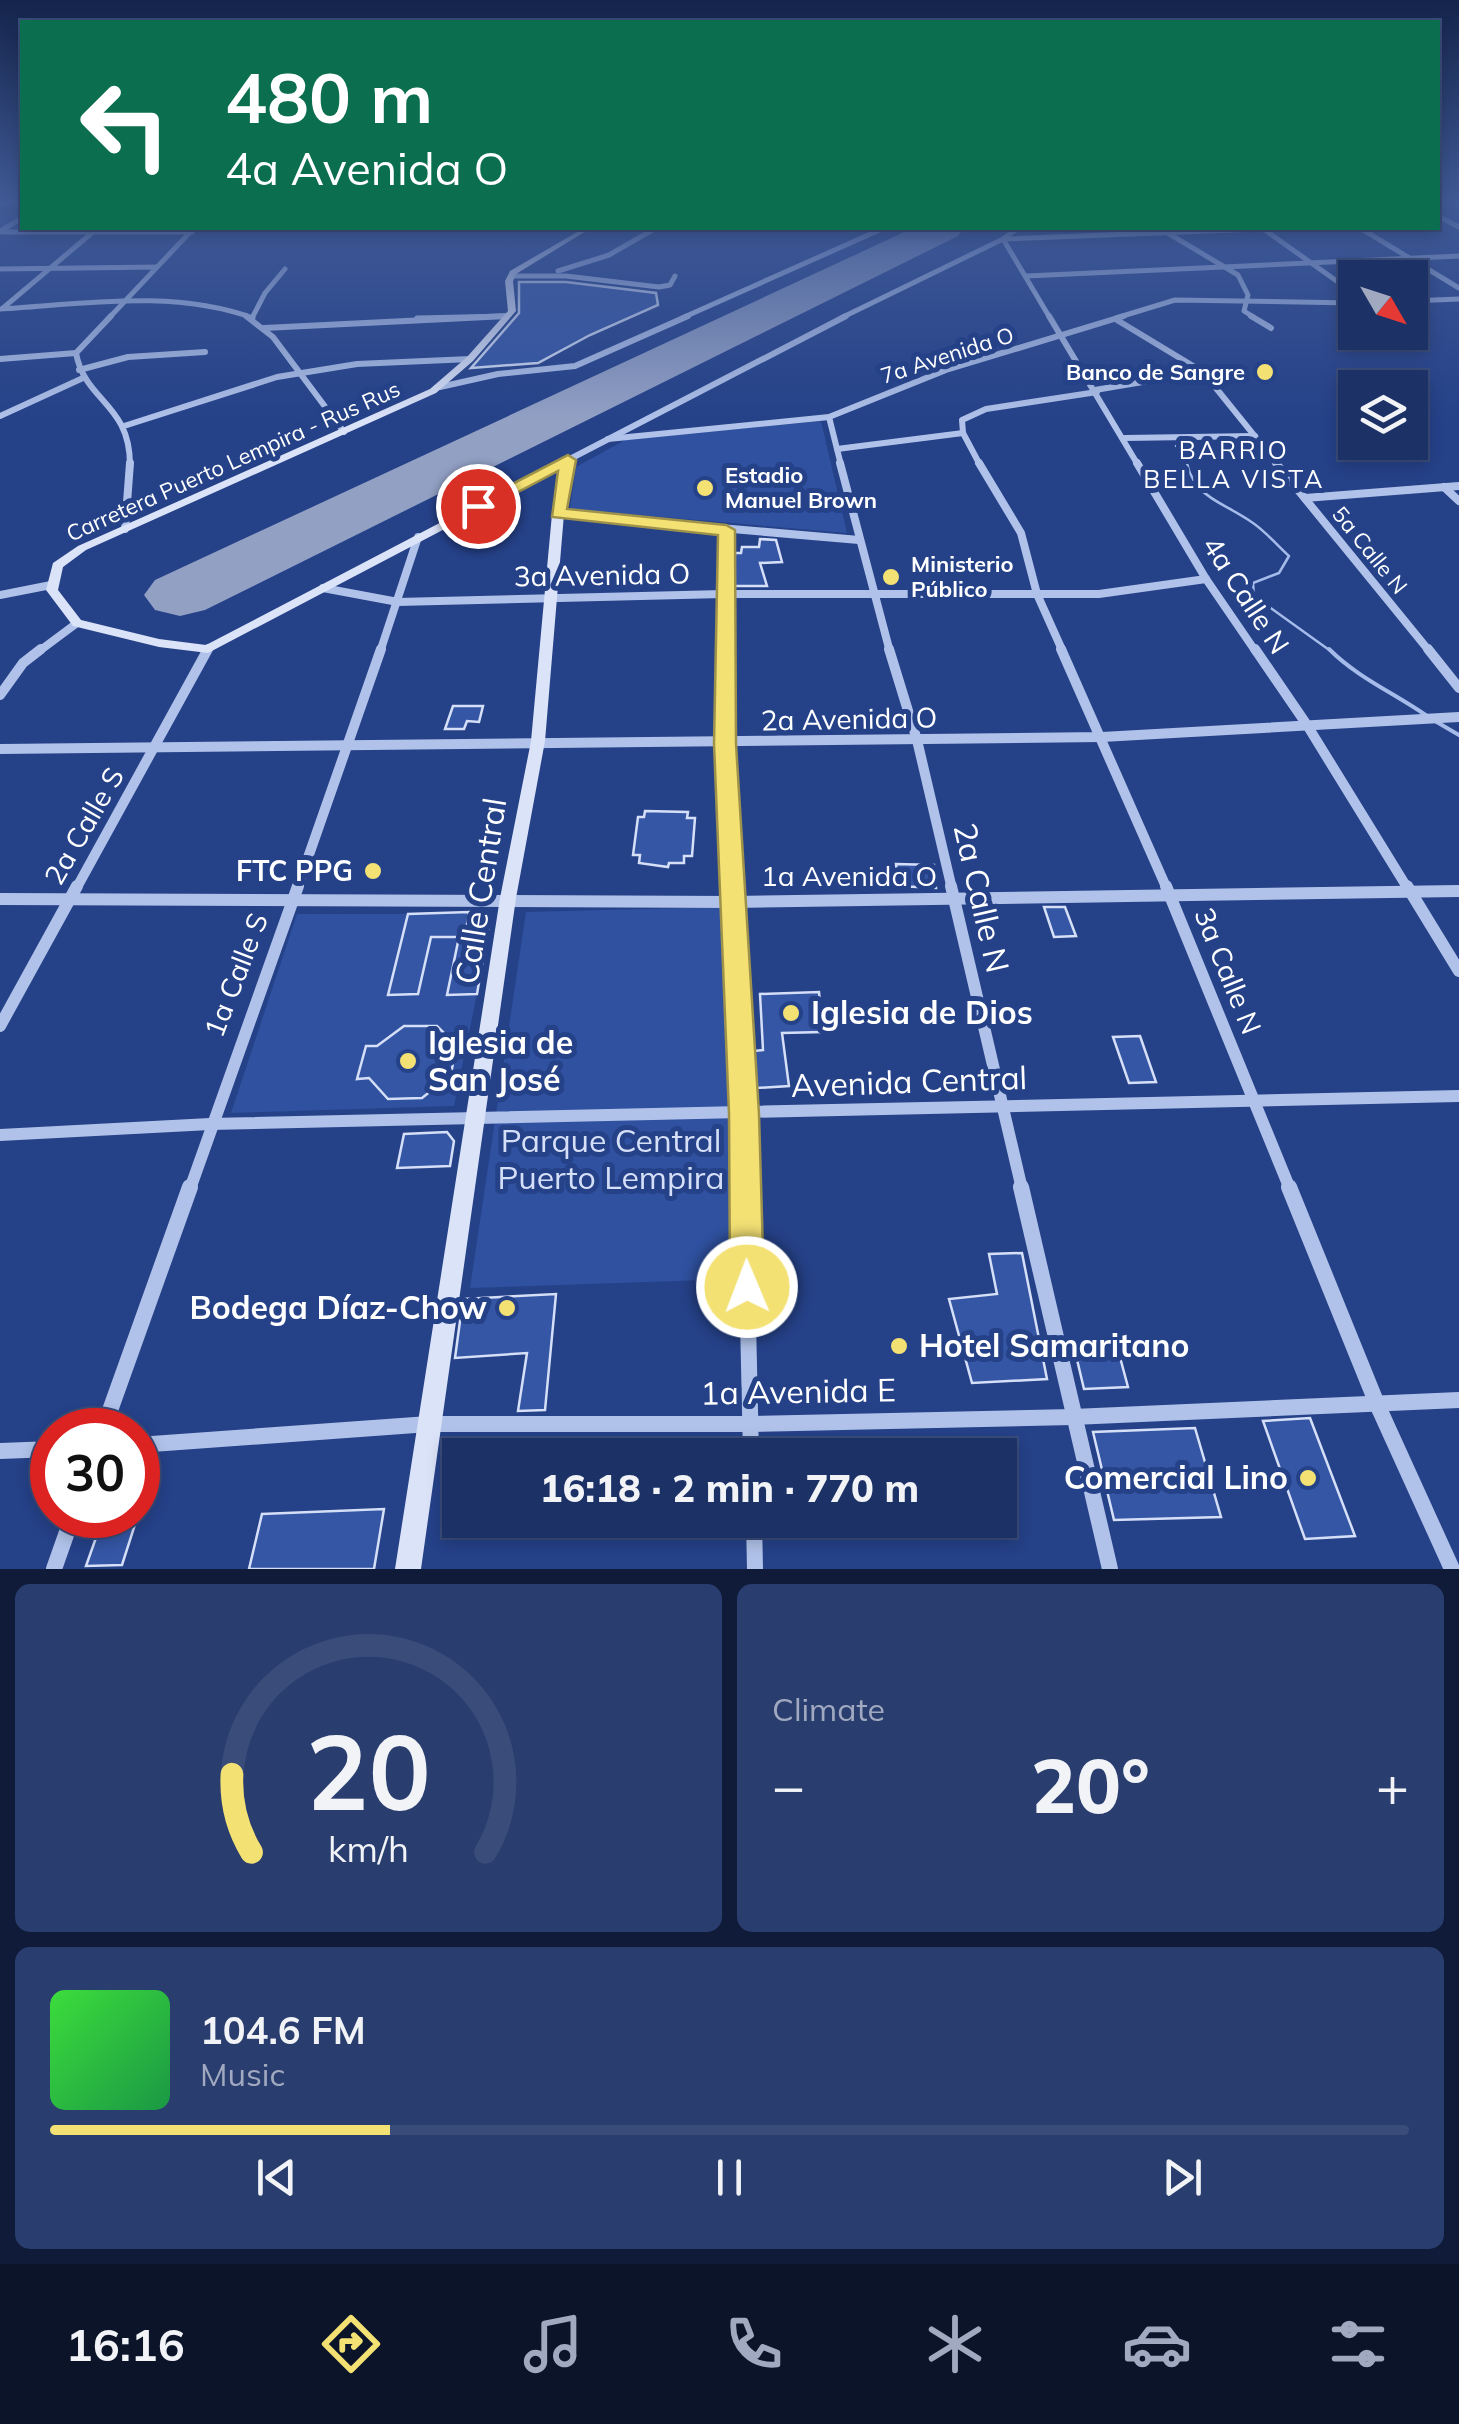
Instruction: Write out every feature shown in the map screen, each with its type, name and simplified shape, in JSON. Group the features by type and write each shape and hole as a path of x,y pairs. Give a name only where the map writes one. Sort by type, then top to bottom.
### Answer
{"street":[{"path":"0,309 43,274"},
{"path":"0,358 76,353 151,274"},
{"path":"252,318 281,274"},
{"path":"511,276 528,274"},
{"path":"560,274 659,287 670,285 676,276"},
{"path":"440,387 498,374 576,366 781,274"},
{"path":"0,595 51,585 76,623 159,644 208,648 933,274"},
{"path":"1026,276 1062,274"},
{"path":"1236,274 1248,296 1244,304 1249,318 1271,328"},
{"path":"1436,274 1459,288"},
{"path":"264,328 506,316 512,305 511,276"},
{"name":"4a Calle N","path":"1026,276 1206,579 1307,725 1459,971"},
{"path":"1428,300 1459,298"},
{"name":"7a Avenida O","path":"608,439 829,417 946,370 1175,300 1338,303"},
{"path":"0,309 121,304 204,306 252,318 264,328 344,432"},
{"name":"Carretera Puerto Lempira - Rus Rus","path":"51,585 61,562 124,529 440,387 506,316"},
{"name":"5a Calle N","path":"1117,320 1203,372 1459,688"},
{"path":"0,416 81,374 128,357 205,352"},
{"path":"76,353 81,374 124,426 130,452 124,529"},
{"path":"124,426 300,373 357,364 470,358"},
{"path":"837,450 963,432 962,420 986,409 1203,372"},
{"name":"2a Calle N","path":"829,417 874,596 916,740 1110,1569"},
{"name":"3a Calle N","path":"963,432 1020,534 1038,594 1170,894 1377,1404 1452,1569"},
{"path":"1125,438 1255,436"},
{"name":"Calle Central","path":"408,1569 508,898 538,741 549,598 568,460"},
{"path":"1305,498 1459,486"},
{"path":"1444,487 1459,500"},
{"path":"558,514 859,540"},
{"path":"726,530 725,744 744,1114 750,1438"},
{"name":"1a Calle S","path":"111,1408 350,742 418,537"},
{"name":"3a Avenida O","path":"323,588 398,602 723,594 1064,594 1141,590 1206,579"},
{"path":"1,691 22,663 76,623"},
{"name":"2a Calle S","path":"0,1026 208,648"},
{"name":"2a Avenida O","path":"0,748 350,742 725,744 1102,737 1459,717"},
{"name":"1a Avenida O","path":"0,898 734,902 1459,891"},
{"name":"Avenida Central","path":"0,1135 210,1124 1459,1096"},
{"name":"1a Avenida E","path":"160,1443 429,1424 750,1424 1073,1417 1459,1400"},
{"path":"0,1451 30,1450"},
{"path":"54,1569 65,1538"},
{"path":"754,1538 755,1569"}],"green space":[{"name":"Estadio Manuel Brown","path":"821,421 847,533 570,509 576,467 625,440"},
{"name":"Parque Central Puerto Lempira","path":"725,907 735,1279 470,1288 526,912"},
{"path":"297,914 408,914 388,995 431,937 459,937 448,995 477,994 454,1106 231,1113","holes":["404,1026 437,1026 456,1045 451,1075 422,1098 388,1099 369,1078 358,1078 366,1047 377,1046"]}],"building":[{"path":"519,282 566,282 656,293 658,305 538,363 471,368 519,313"},
{"path":"760,539 776,540 782,562 760,563 767,586 733,586 735,553 741,553 742,547 759,547"},
{"path":"453,706 483,706 479,722 467,721 464,729 445,729"},
{"path":"645,811 688,812 687,818 695,818 692,856 684,856 684,863 669,863 668,867 639,863 640,855 633,855 638,817 644,817"},
{"path":"896,864 934,865 936,888 898,886"},
{"path":"1044,907 1065,907 1076,936 1054,937"},
{"path":"469,912 466,930 488,930 477,994 447,995 459,937 431,937 418,994 388,995 408,914"},
{"name":"Iglesia de Dios","path":"819,992 823,1032 782,1033 789,1086 757,1088 753,1051 763,1050 760,994"},
{"name":"Iglesia de San José","path":"404,1026 437,1026 456,1045 451,1075 422,1098 388,1099 369,1078 357,1079 366,1046 377,1046"},
{"path":"1140,1036 1156,1082 1129,1083 1113,1037"},
{"path":"447,1132 454,1141 450,1166 397,1168 404,1134"},
{"path":"1022,1253 1047,1379 972,1383 949,1299 997,1294 989,1254"},
{"path":"556,1294 545,1410 518,1411 527,1353 455,1358 463,1299"},
{"path":"1117,1346 1128,1387 1084,1389 1074,1347"},
{"name":"Comercial Lino","path":"1310,1418 1355,1536 1305,1539 1263,1421"},
{"path":"1195,1428 1221,1517 1114,1520 1093,1432"},
{"path":"384,1509 374,1569 249,1569 262,1514"},
{"path":"96,1538 131,1538 122,1565 86,1566"}],"waterway":[{"path":"1176,446 1185,451 1199,488 1258,527 1289,556 1279,573 1253,583 1254,596 1332,652"},
{"path":"1329,649 1364,677 1427,716"},
{"path":"1435,721 1459,735"}],"runway":[{"path":"180,595 848,274"}],"place":[{"name":"Banco de Sangre","path":"1265,372"},
{"name":"Estadio Manuel Brown","path":"705,488"},
{"name":"Ministerio Público","path":"891,577"},
{"name":"FTC PPG","path":"373,871"},
{"name":"Iglesia de Dios","path":"791,1013"},
{"name":"Iglesia de San José","path":"408,1061"},
{"name":"Bodega Díaz-Chow","path":"507,1308"},
{"name":"Hotel Samaritano","path":"899,1346"},
{"name":"Comercial Lino","path":"1308,1478"}],"district":[{"name":"BARRIO BELLA VISTA","path":"1234,464"}],"route":[{"path":"478,506 568,460 558,514 726,530 725,744 744,1114 747,1287"}]}
